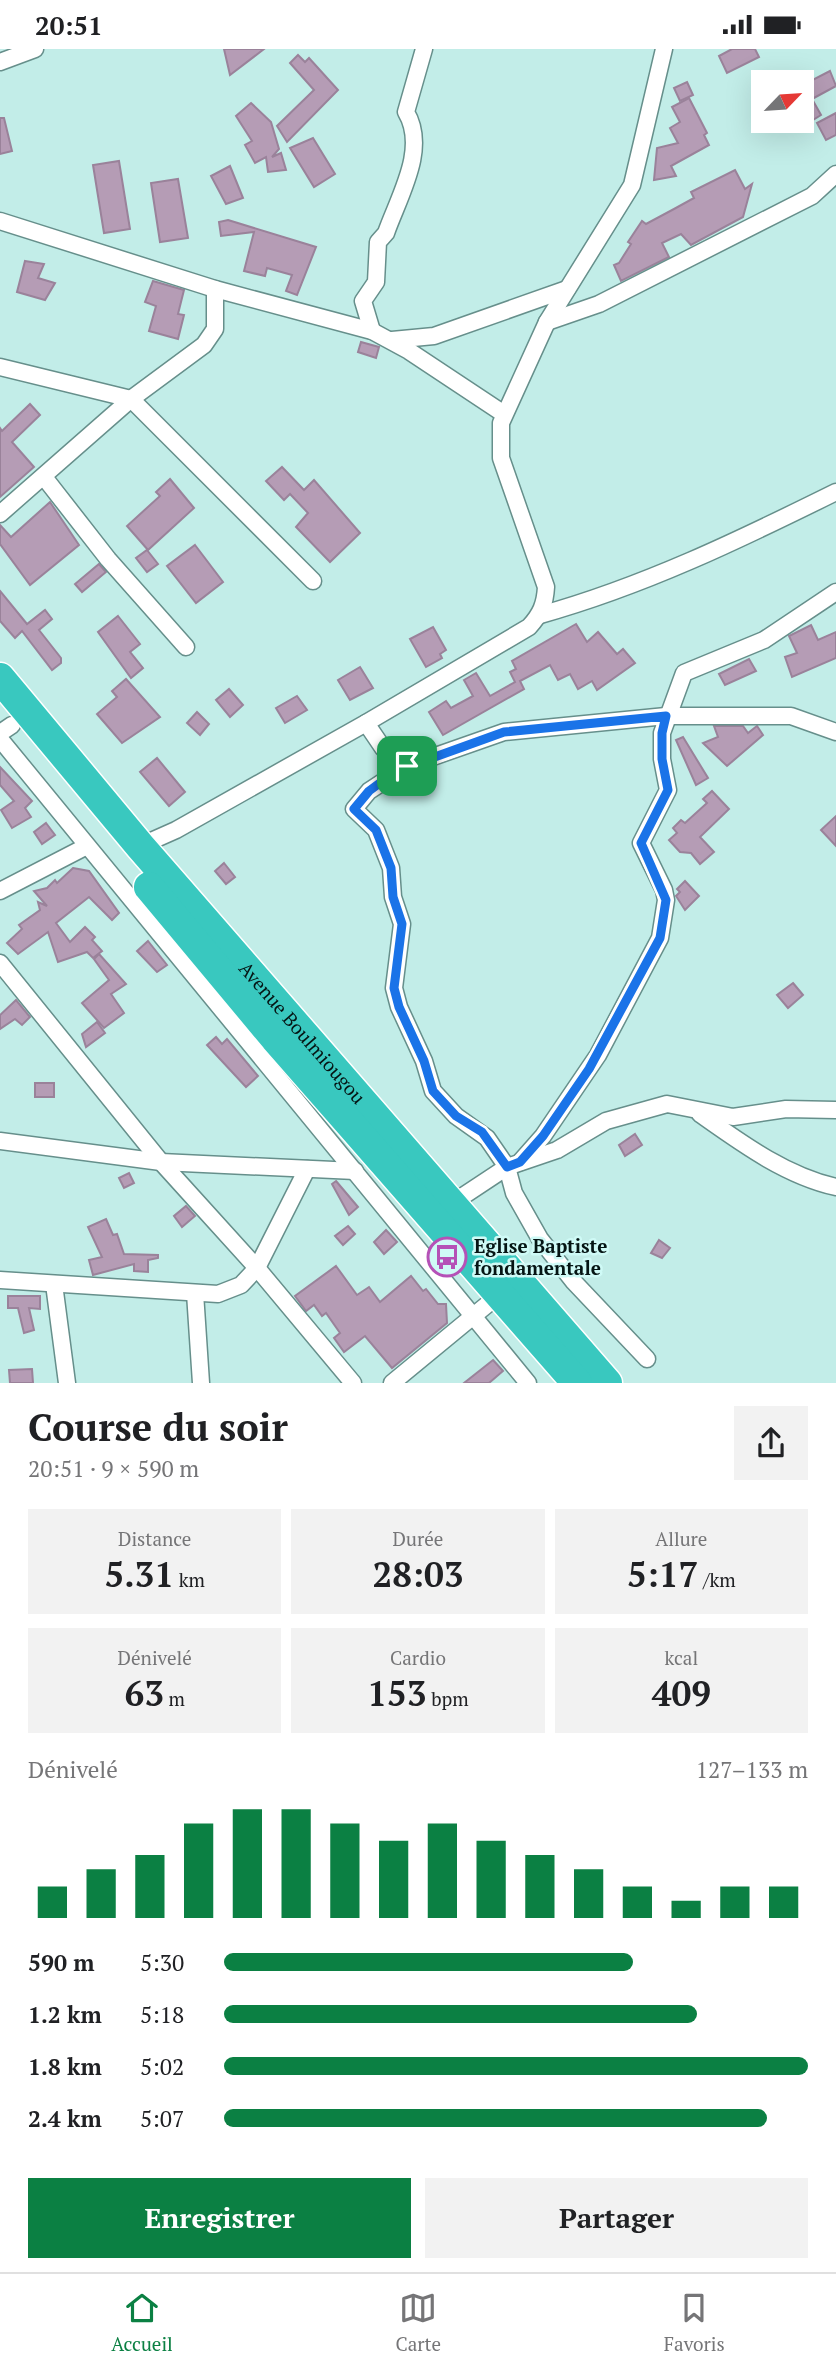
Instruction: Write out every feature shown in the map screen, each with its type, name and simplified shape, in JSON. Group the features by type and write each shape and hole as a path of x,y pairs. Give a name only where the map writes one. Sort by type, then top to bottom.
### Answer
{"highway":[{"name":"Avenue Boulmiougou","path":"0,678 140,846 607,1383"},
{"name":"Avenue Boulmiougou","path":"3,727 577,1383"}],"street":[{"path":"0,62 35,49"},
{"path":"372,331 363,301 376,282 379,242 386,233 414,155 414,126 406,112 424,49"},
{"path":"140,846 176,830 366,723 529,627 540,615 545,603 546,587 501,458 500,423 547,322 632,185 664,49"},
{"path":"547,322 599,304 816,194 836,174"},
{"path":"3,227 215,289 372,331 504,414"},
{"path":"0,514 131,399 210,338 217,321 215,289"},
{"path":"388,340 434,336 566,289"},
{"path":"0,367 131,399 313,581"},
{"path":"44,477 108,559 186,647"},
{"path":"540,615 624,589 734,543 836,492"},
{"path":"451,1204 513,1164 543,1136 589,1069 660,938 666,900 641,843 668,790 662,759 662,733 684,673 764,640 836,592"},
{"path":"646,1359 574,1282 540,1239 514,1193 513,1164 482,1132 456,1116 433,1091 424,1061 399,1007 394,988 402,924 393,897 391,868 376,830 354,809 369,791 407,766 504,732 666,716 790,716 836,732"},
{"path":"366,723 383,747 407,766"},
{"path":"3,727 87,846 528,1383"},
{"path":"0,891 87,846"},
{"path":"0,963 161,1162 257,1268 353,1383"},
{"path":"513,1164 557,1150 606,1121 667,1104 733,1117 786,1109 836,1110"},
{"path":"698,1112 743,1144 792,1172 836,1187"},
{"path":"0,1141 161,1162 355,1171"},
{"path":"0,1280 195,1293 230,1292 251,1278 307,1169"},
{"path":"54,1284 67,1383"},
{"path":"195,1293 201,1383"},
{"path":"392,1383 499,1294"}],"building":[{"path":"224,49 264,49 230,75"},
{"path":"732,49 755,49 759,57 727,73 719,56"},
{"path":"298,55 305,62 309,58 338,90 287,142 277,126 314,90 290,63"},
{"path":"830,71 836,86 814,98 814,79"},
{"path":"687,82 693,95 680,101 674,88"},
{"path":"689,98 707,133 704,135 709,145 671,166 676,176 654,180 657,148 678,143 670,128 680,122 672,107"},
{"path":"251,103 271,122 279,149 272,157 281,153 286,170 268,172 266,157 255,163 245,145 252,141 236,116"},
{"path":"814,103 821,115 814,119"},
{"path":"836,113 836,135 826,140 817,123"},
{"path":"0,118 4,118 12,151 0,154"},
{"path":"313,138 335,174 314,187 290,148"},
{"path":"119,161 130,229 104,233 93,165"},
{"path":"230,166 243,198 226,204 211,176"},
{"path":"735,170 745,189 752,184 743,217 691,245 681,234 662,243 669,257 621,281 614,265 619,263 631,244 628,242 642,221 646,224 674,209 694,198 691,192"},
{"path":"178,179 188,238 160,242 151,183"},
{"path":"228,220 316,247 297,295 286,291 292,275 267,268 265,276 244,271 254,232 221,236 219,222"},
{"path":"25,261 44,264 38,278 55,283 45,300 17,292"},
{"path":"153,281 184,290 178,314 184,315 178,339 149,331 156,306 145,302"},
{"path":"361,342 379,347 376,358 358,352"},
{"path":"30,404 40,415 12,442 34,467 0,497 0,428 2,431"},
{"path":"282,467 304,490 314,480 360,533 330,562 296,527 308,513 290,494 284,500 266,481"},
{"path":"170,479 194,508 148,550 127,526 160,496 156,492"},
{"path":"50,502 79,545 30,585 0,544 0,525 11,537"},
{"path":"195,545 223,582 196,603 167,566"},
{"path":"147,550 158,564 147,572 136,558"},
{"path":"99,564 106,572 82,592 75,584"},
{"path":"0,591 27,624 45,610 52,619 39,630 61,658 61,663 52,670 22,631 15,638 0,621"},
{"path":"118,616 140,644 130,652 143,668 131,678 98,632"},
{"path":"576,624 587,642 598,632 617,654 623,649 635,663 597,690 592,681 578,689 570,674 558,680 550,665 520,681 524,689 443,735 429,712 446,701 451,708 473,696 464,680 476,673 490,696 515,682 510,672 516,669 512,661"},
{"path":"811,625 818,640 836,632 836,658 792,677 785,657 797,653 789,636"},
{"path":"433,627 446,650 440,654 442,658 426,667 410,639"},
{"path":"749,659 756,671 725,685 719,674"},
{"path":"360,667 373,688 350,700 338,680"},
{"path":"126,679 160,717 122,743 97,714 117,697 112,691"},
{"path":"229,689 243,705 230,717 216,700"},
{"path":"297,696 307,710 285,723 276,708"},
{"path":"197,712 209,724 200,735 187,723"},
{"path":"714,726 743,726 748,733 757,726 763,735 727,766 703,743 718,737"},
{"path":"683,737 708,778 696,785 676,740"},
{"path":"157,758 185,792 169,806 140,772"},
{"path":"0,767 32,801 25,808 31,817 12,828 1,810 14,801 0,785"},
{"path":"712,791 729,809 700,837 714,852 700,864 691,853 680,852 669,840 677,833 673,828 681,820 685,823 707,803 703,799"},
{"path":"836,816 836,846 821,830"},
{"path":"46,823 55,835 42,844 34,832"},
{"path":"224,863 235,877 226,884 215,871"},
{"path":"73,868 89,871 119,913 112,920 89,897 56,923 70,942 85,927 95,937 92,940 102,951 93,958 87,952 58,962 48,932 18,954 7,943 22,929 19,925 40,910 38,902 47,906 34,891 47,888 55,880 57,883"},
{"path":"685,881 699,896 685,910 676,896 680,892 677,889"},
{"path":"148,941 167,965 157,972 137,951"},
{"path":"99,954 126,984 111,994 124,1013 104,1028 82,1003 109,980 94,959"},
{"path":"793,983 803,995 788,1008 777,995"},
{"path":"16,1000 30,1017 22,1025 15,1019 0,1029 0,1015"},
{"path":"97,1022 105,1033 86,1047 82,1034"},
{"path":"216,1037 222,1044 227,1039 258,1076 246,1087 207,1045"},
{"path":"35,1083 54,1083 54,1097 35,1097"},
{"path":"635,1134 642,1145 625,1156 619,1145"},
{"path":"129,1173 134,1183 124,1188 119,1178"},
{"path":"336,1181 358,1207 349,1215 332,1184"},
{"path":"186,1206 195,1216 182,1227 174,1216"},
{"path":"106,1219 113,1235 117,1234 124,1254 158,1255 158,1258 148,1260 148,1272 134,1271 134,1264 93,1275 89,1260 102,1257 88,1227"},
{"path":"348,1226 355,1234 343,1245 335,1236"},
{"path":"386,1230 397,1242 384,1254 374,1242"},
{"path":"659,1240 670,1248 662,1258 651,1253"},
{"path":"336,1266 357,1295 369,1287 380,1302 411,1276 438,1304 446,1304 447,1323 392,1368 365,1336 344,1352 334,1338 340,1333 326,1313 322,1316 314,1305 306,1311 295,1296"},
{"path":"8,1296 40,1296 40,1309 29,1308 34,1330 24,1333 18,1308 8,1308"},
{"path":"493,1360 503,1371 489,1383 464,1383"},
{"path":"32,1369 33,1383 10,1383 9,1370"}],"place":[{"name":"Eglise Baptiste fondamentale","path":"447,1257"}],"route":[{"path":"666,716 662,733 662,759 668,790 641,843 661,882 666,900 660,938 589,1069 543,1136 520,1162 507,1167 482,1132 456,1116 440,1102 433,1091 432,1080 399,1007 394,988 402,944 402,924 393,897 391,868 376,830 365,816 354,809 369,791 407,766 504,732 666,716"}]}
